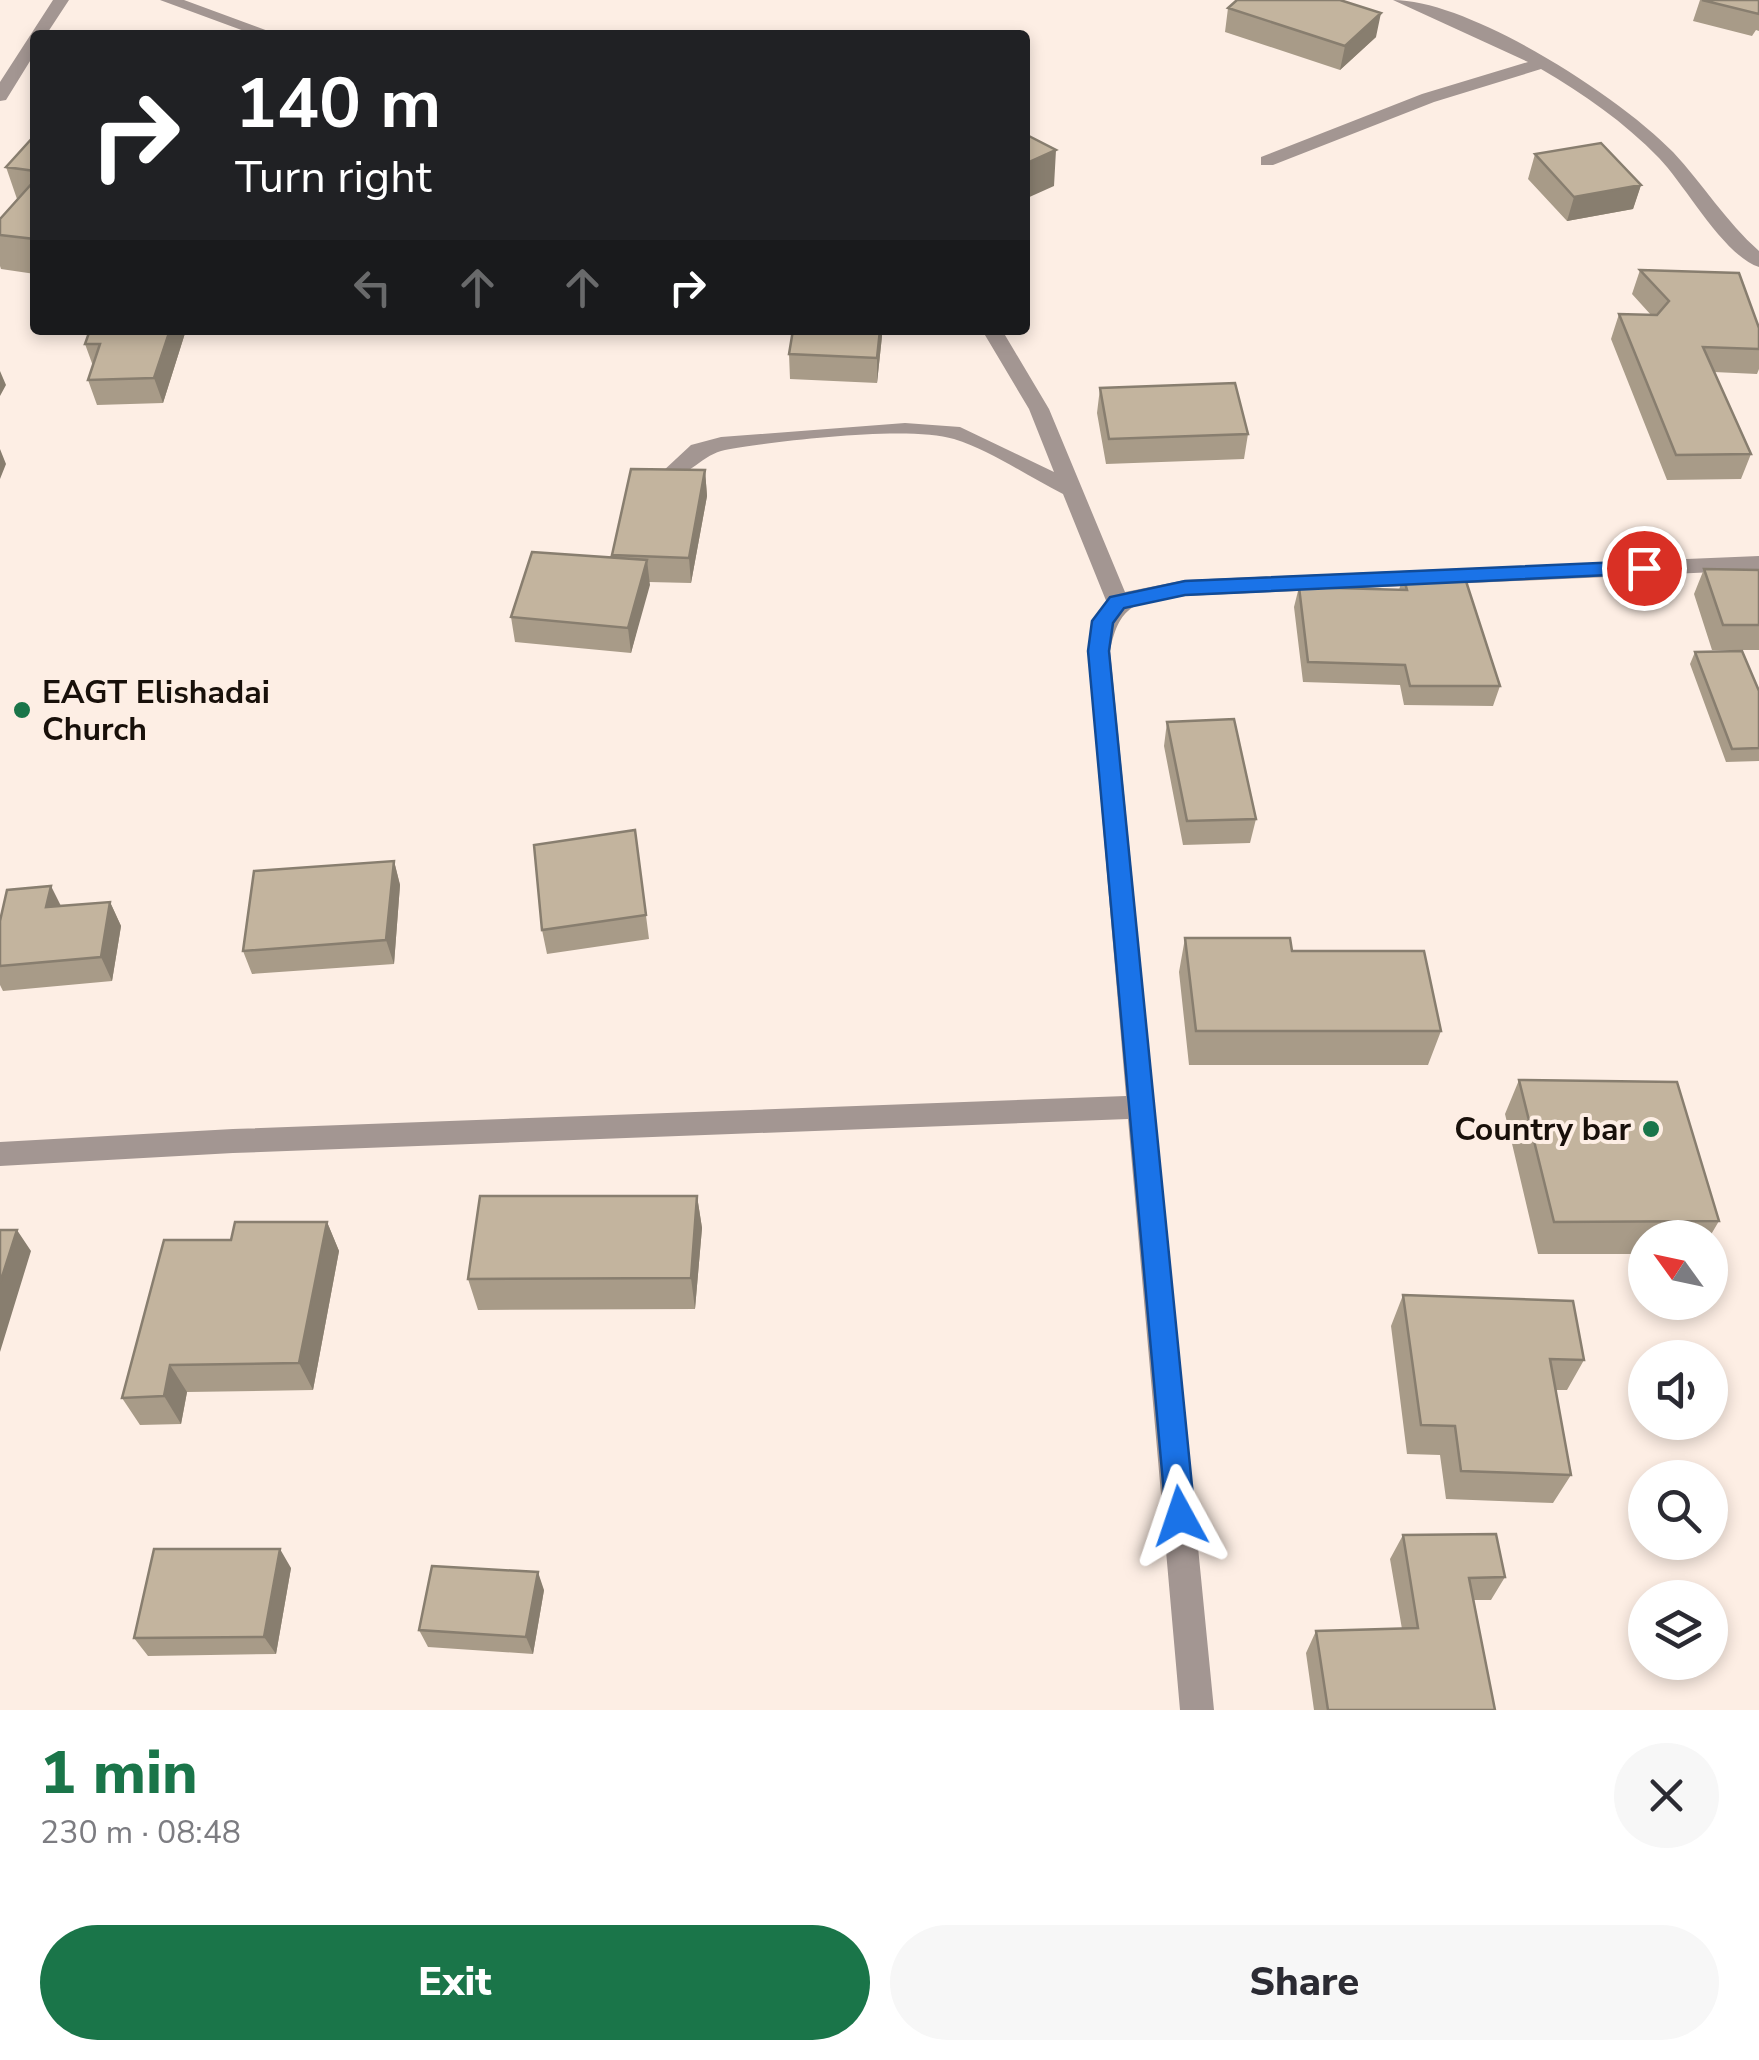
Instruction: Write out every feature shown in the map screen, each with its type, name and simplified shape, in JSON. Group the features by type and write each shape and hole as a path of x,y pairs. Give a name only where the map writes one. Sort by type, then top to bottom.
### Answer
{"street":[{"path":"42,30 61,0"},
{"path":"168,0 256,30"},
{"path":"1402,0 1498,37 1545,62 1660,148 1759,260"},
{"path":"0,96 30,49"},
{"path":"1267,161 1428,98 1545,62"},
{"path":"995,335 1039,409 1118,602"},
{"path":"672,472 704,448 746,440 918,426 950,431 979,442 1070,489"},
{"path":"1198,1710 1098,651 1103,621 1118,602 1185,588 1759,563"},
{"path":"0,1154 232,1141 1140,1107"}],"building":[{"path":"1237,0 1340,0 1381,13 1345,46 1228,8"},
{"path":"1702,0 1759,0 1759,14"},
{"path":"1030,137 1056,150 1030,162"},
{"path":"30,141 30,170 6,167"},
{"path":"1601,143 1641,185 1574,197 1535,154"},
{"path":"30,186 30,238 0,235 0,219"},
{"path":"1640,270 1739,273 1759,328 1759,349 1703,347 1751,454 1676,455 1619,314 1657,315 1669,301"},
{"path":"88,335 168,335 154,378 88,380 100,344 85,344"},
{"path":"792,335 879,335 877,358 789,354"},
{"path":"1235,383 1248,434 1109,439 1100,388"},
{"path":"631,469 705,470 689,558 612,555"},
{"path":"532,552 647,560 628,628 511,617"},
{"path":"1704,569 1759,570 1759,625 1723,625"},
{"path":"1464,575 1500,686 1410,686 1405,665 1308,662 1299,587 1407,590 1403,576"},
{"path":"1742,651 1759,691 1759,748 1732,749 1695,652"},
{"path":"1234,719 1256,819 1187,821 1167,722"},
{"path":"635,830 646,915 542,930 534,845"},
{"path":"394,861 386,940 243,951 254,871"},
{"path":"51,886 46,907 110,902 101,957 0,966 0,921 7,890"},
{"path":"1185,938 1290,938 1292,951 1424,951 1441,1031 1196,1031"},
{"path":"1519,1080 1677,1082 1719,1220 1554,1222"},
{"path":"480,1196 697,1196 691,1278 468,1279"},
{"path":"235,1222 327,1222 299,1363 170,1365 164,1396 122,1398 164,1240 231,1240"},
{"path":"0,1230 17,1230 0,1283"},
{"path":"1403,1295 1573,1301 1584,1360 1550,1359 1571,1475 1461,1471 1455,1426 1421,1425"},
{"path":"1496,1534 1505,1577 1469,1578 1495,1710 1328,1710 1316,1631 1418,1628 1403,1535"},
{"path":"154,1549 280,1549 264,1637 134,1638"},
{"path":"432,1566 538,1572 526,1637 419,1630"}],"place":[{"name":"EAGT Elishadai Church","path":"22,710"},
{"name":"Country bar","path":"1651,1129"}],"route":[{"path":"1180,1516 1098,651 1103,621 1118,602 1185,588 1644,568"}]}
